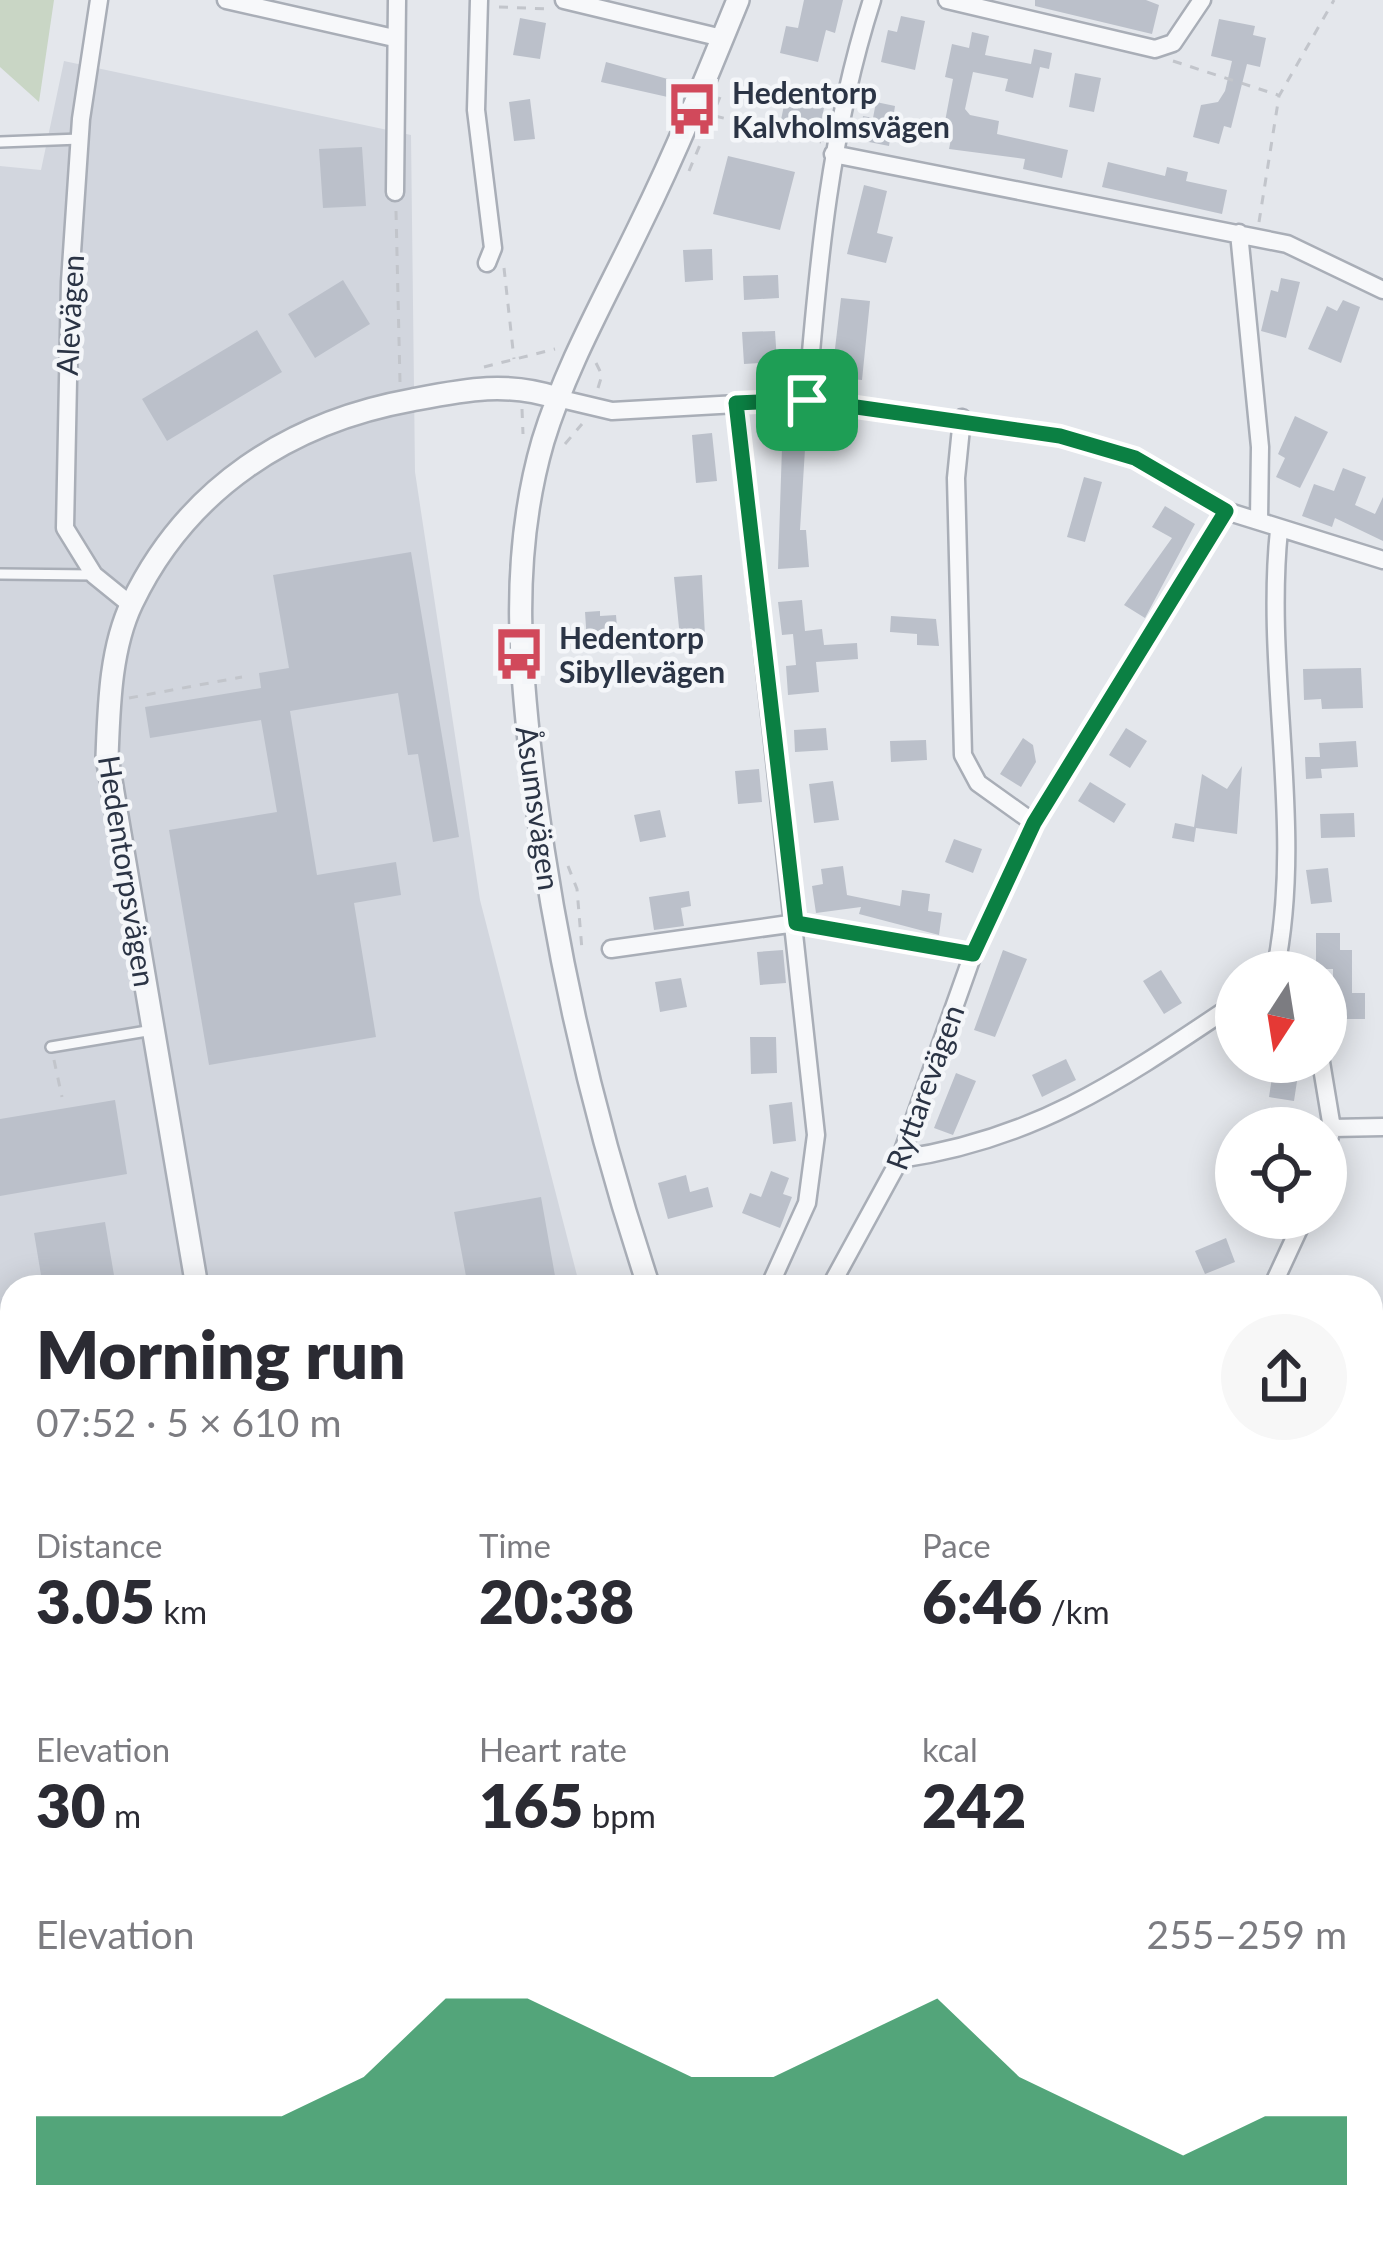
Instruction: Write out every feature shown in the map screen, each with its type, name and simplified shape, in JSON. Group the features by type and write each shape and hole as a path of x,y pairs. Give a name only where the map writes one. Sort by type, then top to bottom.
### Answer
{"street":[{"name":"Alevägen","path":"99,0 80,139 63,423 65,528 94,575 131,605"},
{"path":"226,0 394,38"},
{"path":"395,192 397,0"},
{"name":"Åsumsvägen","path":"646,1275 579,1046 545,863 519,654 526,519 557,398 737,0"},
{"path":"807,400 823,212 848,76 872,0"},
{"path":"947,0 1155,49 1173,43 1202,0"},
{"path":"563,5 614,5 722,38"},
{"path":"485,7 476,110 495,261"},
{"path":"834,150 1248,235 1317,256 1383,290"},
{"path":"1248,235 1260,447 1259,520"},
{"name":"Hedentorpsvägen","path":"195,1275 106,757 109,702 131,605 170,540 204,501 237,472 303,431 349,413 482,387 528,388 557,398"},
{"path":"557,398 612,411 807,400 962,418 1060,436 1135,458 1226,511 1383,560"},
{"path":"736,403 816,1136 807,1203 774,1275"},
{"path":"962,418 956,478 963,755 978,783 1034,823"},
{"name":"Ryttarevägen","path":"837,1275 900,1159 973,954 1034,823 1226,511"},
{"path":"1277,951 1284,894 1280,641 1274,585 1279,530"},
{"path":"611,949 796,923 973,954"},
{"path":"900,1159 1030,1127 1090,1100 1215,1017"},
{"path":"1347,1127 1383,1127"},
{"path":"1278,1275 1294,1239"}],"lane":[{"path":"0,142 80,139"},
{"path":"0,574 94,575"},
{"path":"52,1047 153,1030"}],"path":[{"path":"1248,235 1279,96 1334,0"},
{"path":"485,7 563,5"},
{"path":"1155,49 1176,63 1279,96"},
{"path":"715,116 834,150"},
{"path":"395,192 400,384 413,381"},
{"path":"495,261 514,361"},
{"path":"470,370 558,346 595,362 602,375 564,446"},
{"path":"109,702 242,677"},
{"path":"562,853 575,895 582,953"},
{"path":"52,1047 62,1097"}],"shaded area":[{"path":"64,61 411,135 415,472 480,900 577,1275 0,1275 0,166 41,170"}],"green space":[{"path":"0,0 54,0 39,102 0,67"}],"building":[{"path":"804,0 843,0 835,33 826,30 818,62 780,53 786,26 798,28"},
{"path":"1035,0 1146,0 1159,5 1152,34 1035,6"},
{"path":"901,16 925,21 915,70 881,62 888,30 897,32"},
{"path":"520,18 546,23 540,59 513,55"},
{"path":"1219,19 1255,26 1253,35 1266,38 1260,67 1247,64 1231,128 1224,126 1219,144 1193,137 1201,105 1218,102 1232,61 1211,56"},
{"path":"972,32 989,36 985,55 1031,64 1034,49 1052,53 1049,69 1040,67 1033,98 1005,91 1008,79 973,72 965,109 970,115 999,121 997,134 1068,150 1062,178 1023,169 1025,159 949,149 952,134 943,132 953,79 945,77 952,44 969,48"},
{"path":"606,62 675,81 672,98 601,82"},
{"path":"1075,73 1101,78 1094,112 1069,107"},
{"path":"530,99 535,139 514,141 509,102"},
{"path":"785,100 824,108 819,132 780,125"},
{"path":"876,102 895,106 889,146 859,140 863,116 873,118"},
{"path":"362,147 366,206 323,208 319,149"},
{"path":"728,156 795,172 780,230 713,214"},
{"path":"1108,162 1165,176 1167,167 1188,172 1186,181 1227,190 1222,214 1102,187"},
{"path":"864,185 887,191 877,233 893,237 886,263 847,254"},
{"path":"712,249 713,280 685,282 683,250"},
{"path":"778,275 779,298 744,300 743,276"},
{"path":"1281,278 1300,282 1286,338 1261,331 1271,290 1278,292"},
{"path":"343,280 370,324 315,358 288,314"},
{"path":"841,298 870,301 862,380 840,378 842,358 834,357"},
{"path":"1343,300 1360,307 1341,363 1308,349 1327,306 1337,311"},
{"path":"257,330 282,372 167,441 142,399"},
{"path":"775,331 777,362 744,364 742,332"},
{"path":"1295,416 1328,432 1300,488 1276,477 1285,458 1278,454"},
{"path":"712,433 717,481 696,483 692,435"},
{"path":"782,447 805,449 800,530 806,530 809,567 778,569"},
{"path":"1343,468 1366,477 1355,505 1375,514 1383,497 1383,541 1335,518 1332,527 1302,516 1314,484 1334,491"},
{"path":"1084,477 1102,482 1085,542 1067,537"},
{"path":"1165,506 1195,524 1145,618 1124,605 1172,538 1152,527"},
{"path":"411,552 459,837 433,842 418,754 408,755 398,693 290,711 317,875 396,862 401,895 354,903 376,1037 209,1065 169,830 277,812 261,720 150,738 145,707 261,688 259,673 289,668 273,575"},
{"path":"702,575 705,636 680,638 674,577"},
{"path":"802,600 805,631 822,629 824,645 857,643 858,659 816,662 819,692 788,695 786,666 796,665 793,634 782,635 778,602"},
{"path":"600,611 600,616 616,615 618,640 587,642 585,612"},
{"path":"891,616 936,619 939,646 917,645 917,634 890,632"},
{"path":"1361,668 1363,708 1322,709 1321,699 1304,700 1303,669"},
{"path":"826,728 828,750 795,752 794,730"},
{"path":"1126,728 1147,741 1130,768 1109,755"},
{"path":"1023,738 1033,745 1036,762 1021,787 1000,774"},
{"path":"926,740 927,760 891,762 890,741"},
{"path":"1356,741 1358,767 1321,769 1322,778 1306,779 1305,757 1320,757 1319,743"},
{"path":"1242,766 1237,834 1196,828 1194,842 1172,838 1175,823 1194,827 1202,774 1227,789"},
{"path":"759,769 762,802 738,804 735,771"},
{"path":"833,781 839,820 814,823 809,784"},
{"path":"1090,782 1126,804 1114,823 1078,801"},
{"path":"660,810 666,837 640,842 634,815"},
{"path":"1354,813 1355,837 1321,838 1320,814"},
{"path":"954,839 982,849 973,873 945,862"},
{"path":"843,866 847,895 900,906 902,890 930,894 928,911 942,913 939,935 859,914 861,907 816,913 812,886 823,884 821,869"},
{"path":"1328,868 1332,902 1311,904 1306,870"},
{"path":"689,891 691,906 681,908 684,926 654,930 649,897"},
{"path":"1316,933 1340,933 1340,950 1352,950 1352,993 1365,993 1365,1019 1347,1019 1347,951 1316,951"},
{"path":"783,950 786,983 760,985 757,952"},
{"path":"1003,950 1027,959 995,1037 974,1030"},
{"path":"1161,970 1182,1003 1164,1014 1143,981"},
{"path":"681,978 687,1007 660,1012 655,982"},
{"path":"750,1037 776,1037 777,1073 751,1074"},
{"path":"1066,1059 1076,1080 1042,1097 1032,1075"},
{"path":"956,1073 976,1081 953,1135 934,1128"},
{"path":"1271,1083 1297,1083 1294,1101 1269,1097"},
{"path":"115,1100 127,1174 0,1196 0,1119"},
{"path":"792,1102 796,1141 773,1144 769,1105"},
{"path":"771,1171 789,1178 783,1194 792,1197 780,1228 742,1213 750,1193 761,1197"},
{"path":"686,1175 690,1192 708,1187 713,1207 668,1219 658,1183"},
{"path":"541,1197 555,1275 466,1275 454,1212"},
{"path":"105,1222 114,1275 41,1275 34,1233"},
{"path":"1226,1239 1235,1262 1205,1274 1195,1251"}],"place":[{"name":"Hedentorp Kalvholmsvägen","path":"692,109"},
{"name":"Hedentorp Sibyllevägen","path":"519,654"}],"route":[{"path":"807,400 962,418 1060,436 1135,458 1226,511 1034,823 973,954 796,923 736,403 807,400"}]}
